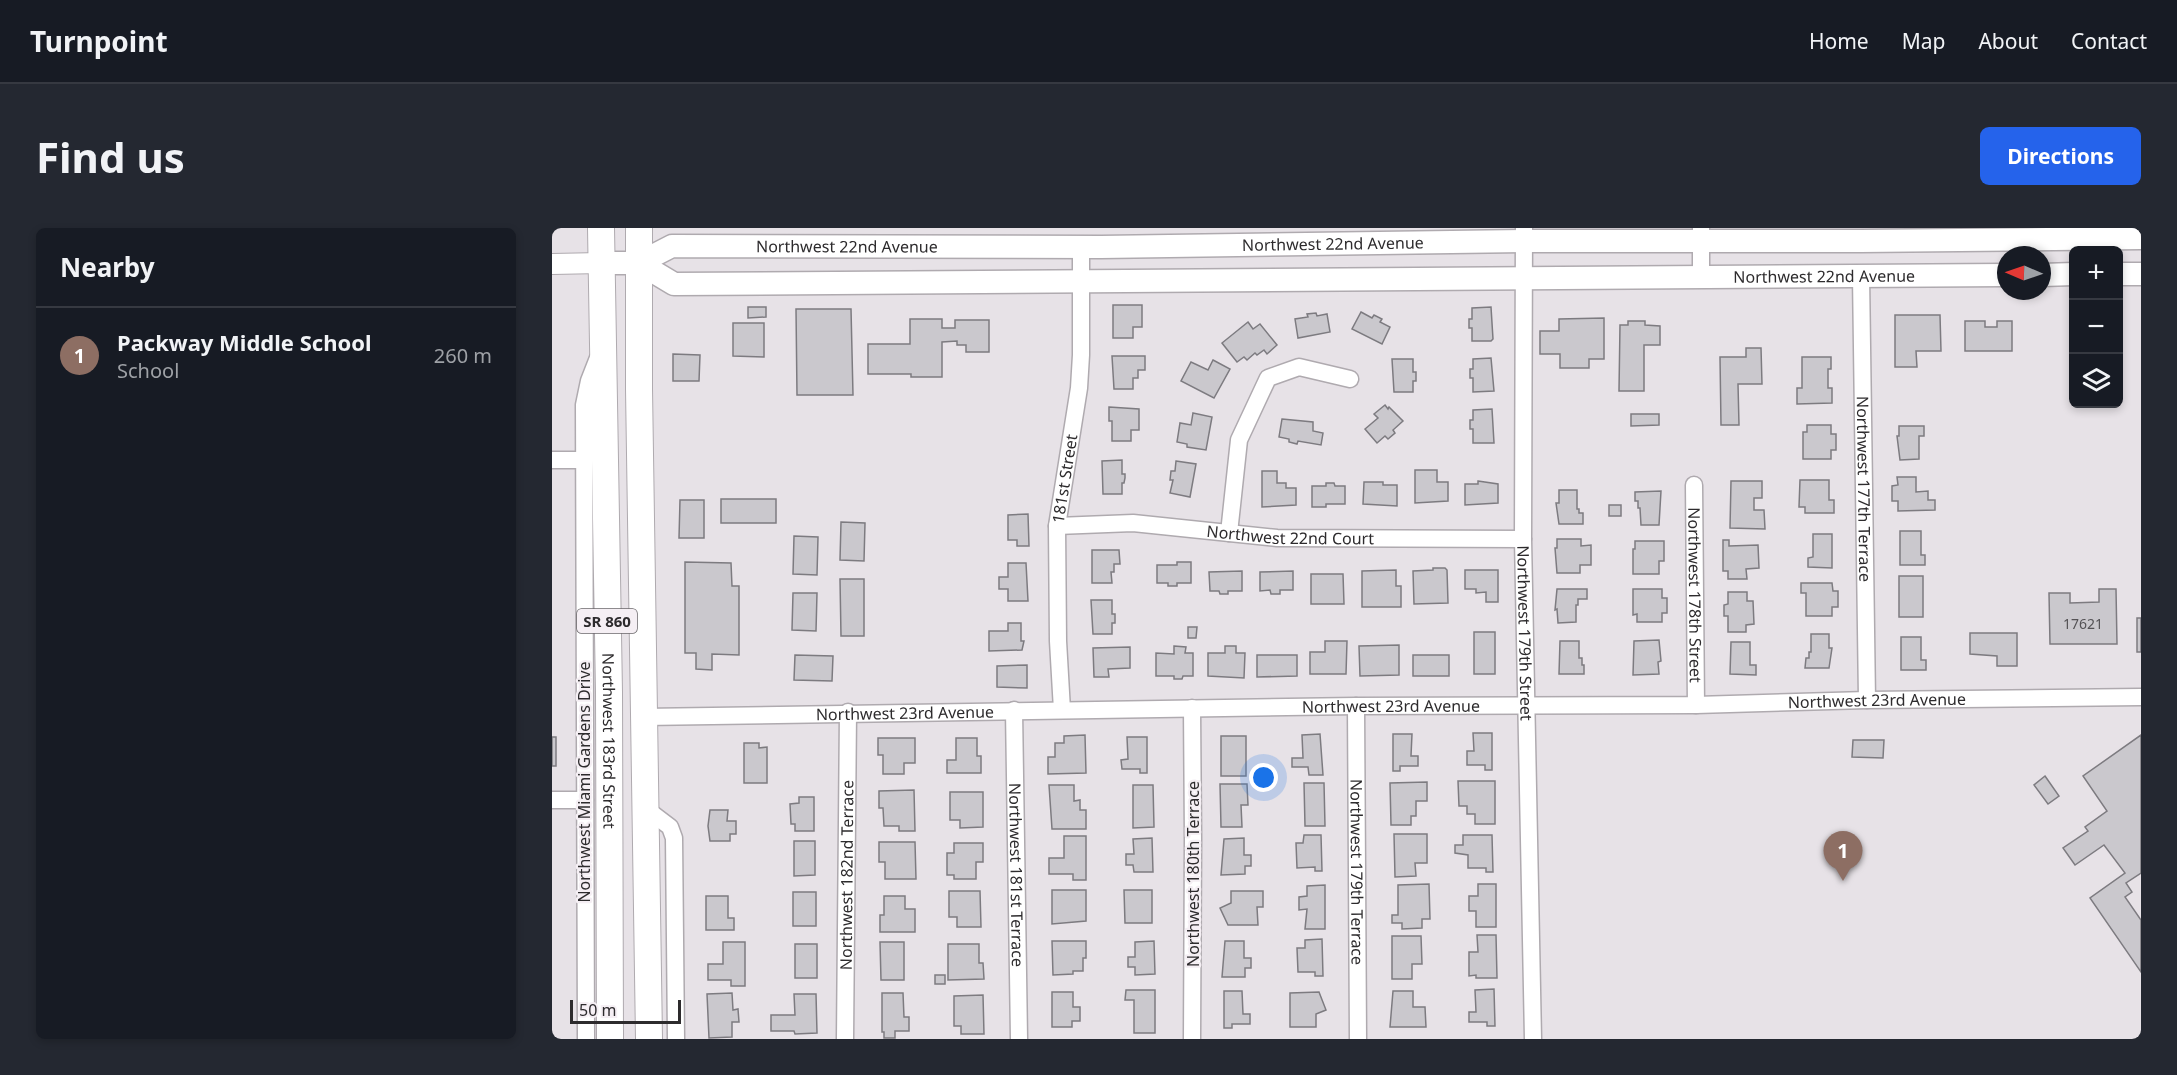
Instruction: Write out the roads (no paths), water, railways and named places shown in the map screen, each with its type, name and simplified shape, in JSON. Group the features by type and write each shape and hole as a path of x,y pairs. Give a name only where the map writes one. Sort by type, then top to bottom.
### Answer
{"main road":[{"name":"Northwest 183rd Street","path":"601,228 609,692 610,1039"},
{"name":"Northwest 183rd Street","path":"639,228 643,717 649,1039"},
{"name":"Northwest 22nd Avenue","path":"601,263 639,263 672,246 1081,247 1524,235 1701,234 2141,238"},
{"path":"948,246 949,281"},
{"name":"Northwest 22nd Avenue","path":"639,263 674,284 1997,275"},
{"path":"2051,275 2069,274"},
{"path":"2123,274 2141,274"}],"street":[{"path":"1701,234 1701,277"},
{"name":"Northwest 179th Street","path":"1524,235 1523,539 1533,1039"},
{"name":"181st Street","path":"1062,710 1058,641 1057,526 1079,388 1081,247"},
{"name":"Northwest 22nd Avenue","path":"552,264 601,263"},
{"name":"Northwest 177th Terrace","path":"1861,276 1867,700"},
{"name":"Northwest Miami Gardens Drive","path":"586,1039 584,405 589,381 602,349"},
{"path":"1229,533 1239,440 1268,378 1299,368 1350,379"},
{"path":"552,460 583,460"},
{"name":"Northwest 178th Street","path":"1694,485 1696,705"},
{"name":"Northwest 22nd Court","path":"1057,526 1133,524 1277,538 1523,539"},
{"name":"Northwest 23rd Avenue","path":"643,717 848,712 1356,706 1526,707 2141,697"},
{"name":"Northwest 179th Terrace","path":"1356,706 1358,1039"},
{"name":"Northwest 180th Terrace","path":"1192,708 1192,1039"},
{"name":"Northwest 181st Terrace","path":"1014,710 1019,1039"},
{"name":"Northwest 182nd Terrace","path":"845,1039 848,712"},
{"path":"552,800 585,800"},
{"path":"645,808 670,827 674,838 676,1039"}],"place":[{"name":"Packway Middle School","path":"1843,881"}]}
